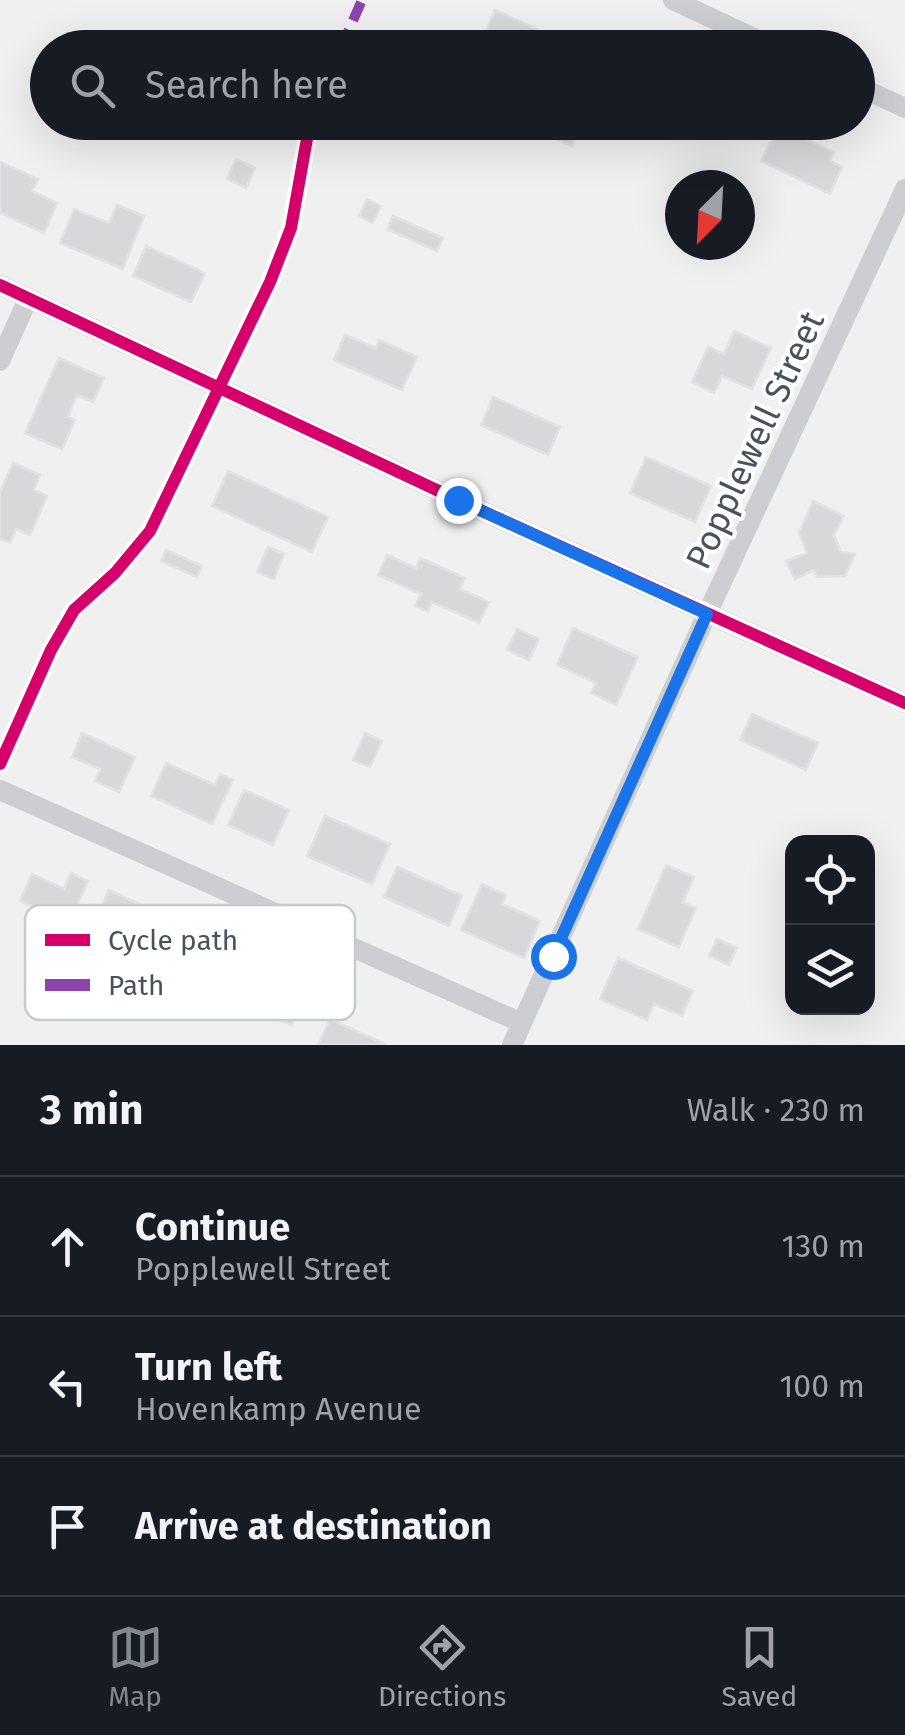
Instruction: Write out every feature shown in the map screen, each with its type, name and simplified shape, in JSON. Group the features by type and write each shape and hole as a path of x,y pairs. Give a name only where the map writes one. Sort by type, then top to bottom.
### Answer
{"street":[{"path":"673,0 737,30"},
{"path":"875,94 905,108"},
{"name":"Popplewell Street","path":"512,1045 905,190"},
{"path":"0,285 905,703"},
{"path":"0,361 28,298"},
{"path":"0,790 259,905"},
{"path":"355,948 522,1022"}],"building":[{"path":"495,10 539,30 487,30"},
{"path":"771,140 808,140 834,152 830,161 842,167 830,194 761,161"},
{"path":"236,159 255,168 246,188 227,179"},
{"path":"0,162 38,179 32,191 57,203 44,233 0,213"},
{"path":"367,199 381,206 373,223 359,216"},
{"path":"117,205 144,216 123,269 60,243 74,209 109,223"},
{"path":"393,216 443,238 437,251 387,229"},
{"path":"146,246 205,273 191,302 133,276"},
{"path":"734,331 771,348 752,389 722,376 714,393 692,382 708,347 724,354"},
{"path":"345,335 376,348 379,340 417,357 402,390 334,360"},
{"path":"59,358 104,378 93,402 77,395 68,417 75,420 62,449 25,433"},
{"path":"493,397 560,427 548,455 481,425"},
{"path":"646,457 711,486 695,522 630,493"},
{"path":"13,463 40,475 34,490 47,496 30,535 16,529 10,543 0,539 0,492"},
{"path":"228,471 328,517 312,552 212,506"},
{"path":"813,501 844,516 834,535 841,552 855,554 845,576 817,577 814,570 795,579 786,561 807,553 799,533"},
{"path":"268,547 284,554 274,579 257,572"},
{"path":"166,550 202,566 197,577 161,561"},
{"path":"387,555 416,568 420,558 465,578 460,589 489,602 479,623 432,602 428,612 415,606 421,594 378,575"},
{"path":"573,628 638,657 616,705 591,693 596,683 557,665"},
{"path":"517,629 539,639 529,660 507,650"},
{"path":"752,714 818,743 806,770 740,740"},
{"path":"82,733 135,757 119,792 95,781 100,769 72,757"},
{"path":"365,733 382,741 370,767 353,760"},
{"path":"166,763 215,785 220,774 233,780 212,824 151,796"},
{"path":"244,790 289,810 273,845 228,825"},
{"path":"325,816 390,844 372,884 307,856"},
{"path":"666,865 694,877 683,902 696,908 679,947 638,929"},
{"path":"397,867 462,896 449,926 384,897"},
{"path":"71,873 88,881 77,905 29,905 20,901 32,874 64,889"},
{"path":"482,884 506,895 502,904 540,921 524,958 461,930"},
{"path":"109,890 142,905 102,905"},
{"path":"717,939 737,948 729,965 709,956"},
{"path":"618,958 693,991 682,1016 654,1004 647,1020 600,999"},
{"path":"332,1020 387,1045 318,1045"}],"marked path":[{"path":"349,30 362,0"}],"cycle path":[{"path":"0,764 51,650 74,610 115,573 150,531 270,282 291,228 307,140"},
{"path":"0,285 458,500 905,703"}],"route":[{"path":"458,500 707,614 553,956"}]}
